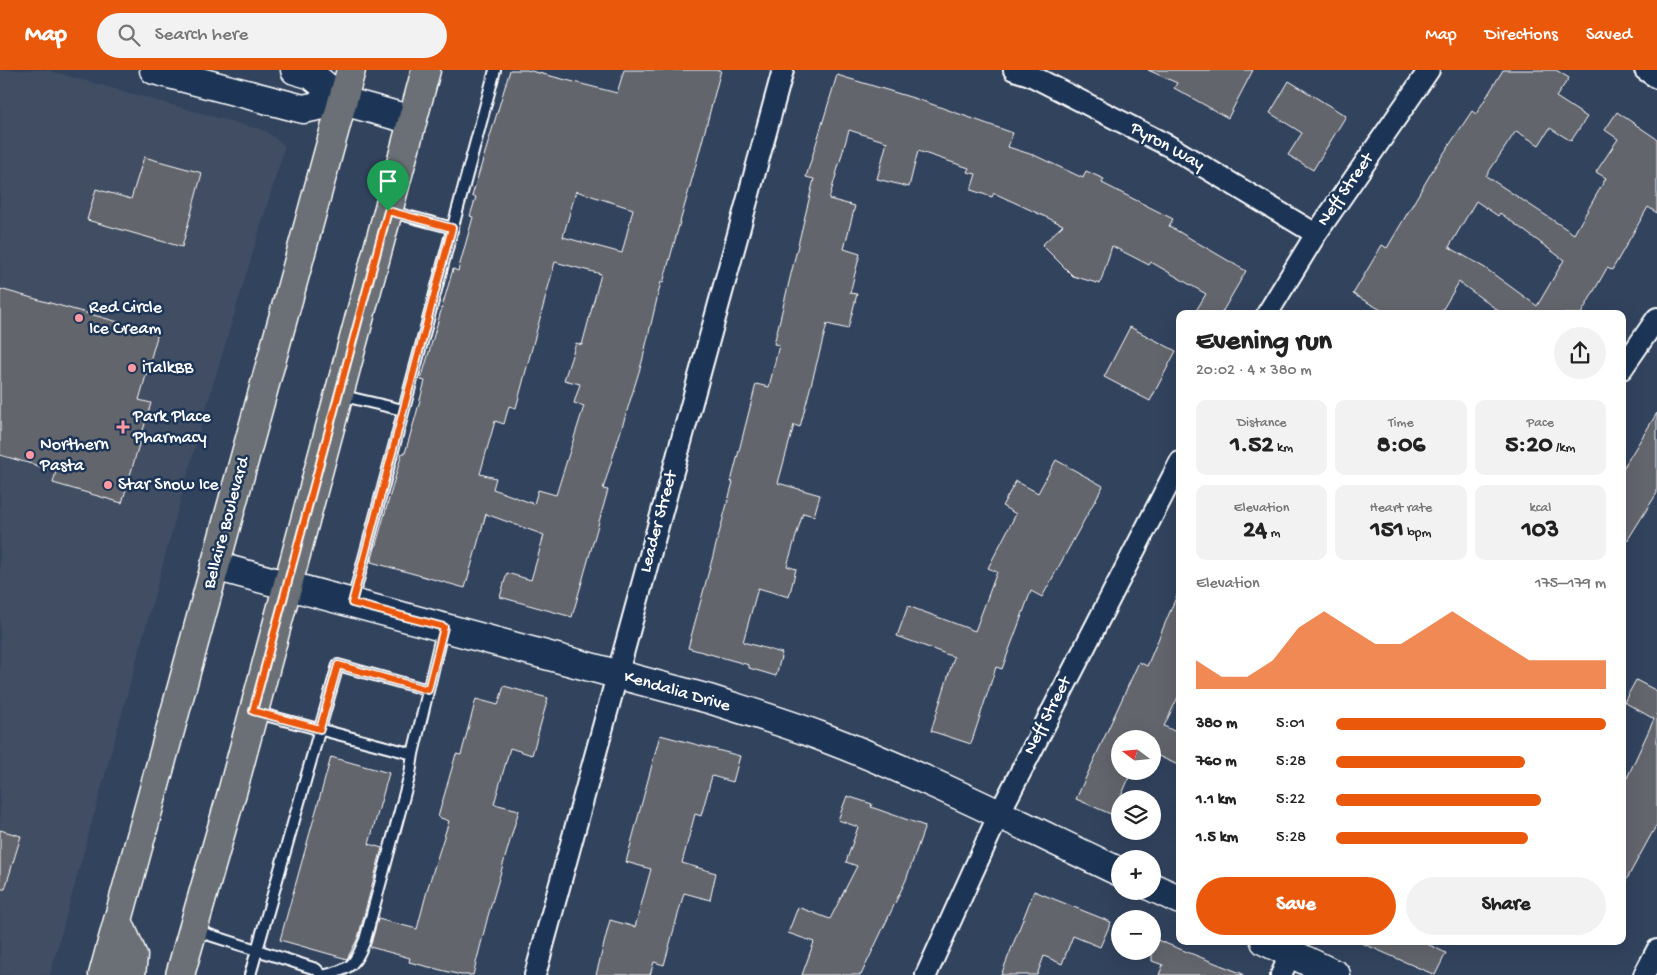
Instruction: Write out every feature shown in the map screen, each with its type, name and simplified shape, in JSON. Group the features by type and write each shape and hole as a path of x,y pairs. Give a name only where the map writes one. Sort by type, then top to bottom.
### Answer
{"main road":[{"name":"Bellaire Boulevard","path":"103,975 351,70"},
{"path":"180,975 288,585 426,70"},
{"path":"118,921 133,956 131,975"}],"street":[{"path":"154,70 303,109 343,101"},
{"path":"295,70 312,75 343,101 412,120"},
{"name":"Leader Street","path":"535,975 783,70"},
{"name":"Pyron Way","path":"1014,70 1030,75 1169,146 1316,234"},
{"name":"Neff Street","path":"1269,310 1316,234 1429,70"},
{"path":"1645,70 1657,78"},
{"path":"1626,363 1657,318"},
{"name":"Neff Street","path":"926,975 999,814 1176,470"},
{"name":"Kendalia Drive","path":"216,566 709,699 820,736 999,814 1111,868"},
{"path":"1161,891 1176,898"},
{"path":"1272,945 1289,956 1336,975"},
{"path":"1644,975 1657,950"}],"lane":[{"path":"352,603 494,70"},
{"path":"388,211 452,228"},
{"path":"338,394 404,410"},
{"path":"326,975 345,970 357,961 365,940 408,783 413,754 444,627"},
{"path":"250,975 338,665 428,690"},
{"path":"253,711 413,754"},
{"path":"193,930 316,969 322,975"}],"shaded area":[{"path":"0,70 47,70 266,131 285,146 204,415 50,975 0,975"}],"building":[{"path":"510,70 527,70 617,93 624,70 721,70 663,283 661,282 642,362 603,489 608,490 572,617 500,597 507,573 531,580 544,535 486,514 465,588 371,562 402,453 405,453 416,415 425,381 421,380 453,269 458,271 473,217 470,216 476,197 472,196","holes":["576,191 633,209 622,253 563,237","555,262 601,274 582,345 576,343 564,380 580,384 574,403 584,406 556,495 538,490 534,504 493,489 496,478 480,474 495,421 504,424 509,406 516,408"]},
{"path":"1148,70 1253,70 1228,118 1174,88 1177,83"},
{"path":"1503,70 1556,70 1569,78 1556,97 1587,117 1571,141 1550,128 1539,145 1516,131 1486,176 1574,234 1606,178 1596,172 1618,139 1605,130 1617,112 1657,139 1657,213 1648,207 1612,270 1607,268 1583,310 1498,310 1459,282 1442,310 1381,310 1353,294 1382,245 1387,248 1434,168 1472,111 1476,114","holes":["1476,201 1498,216 1500,213 1564,260 1537,306 1485,268 1449,247"]},
{"path":"837,75 920,100 1013,133 1008,147 1036,156 1083,178 1086,171 1104,179 1102,183 1173,219 1169,226 1246,271 1223,310 1196,310 1206,294 1151,262 1149,265 1112,246 1100,284 1073,276 1042,245 1063,225 994,193 992,197 971,190 976,174 967,172 969,168 918,151 909,187 877,179 887,142 849,130 829,199 855,206 844,249 860,254 850,293 857,294 848,329 827,324 800,427 794,425 778,483 820,495 814,516 803,513 787,566 796,569 789,597 758,588 743,642 782,653 776,676 749,668 749,665 688,648 733,482 731,482 756,384 769,387 779,345 774,344 814,179 806,177"},
{"path":"1289,81 1346,116 1313,170 1288,155 1302,133 1270,113"},
{"path":"144,157 202,173 182,247 87,220 96,189 131,199"},
{"path":"0,289 158,333 139,400 151,403 122,503 53,483 56,471 0,455"},
{"path":"1130,327 1176,351 1150,401 1104,377"},
{"path":"1657,413 1657,493 1626,543 1626,463"},
{"path":"1056,460 1103,486 1042,597 1031,591 1002,669 996,667 971,744 931,731 954,657 897,636 908,606 975,631 997,572 988,568 1016,514 1002,506 1016,481 1038,493"},
{"path":"1176,597 1176,701 1164,726 1176,732 1176,764 1161,757 1161,730 1111,730 1111,780 1128,780 1124,790 1111,790 1111,814 1076,799 1139,662 1147,666"},
{"path":"1636,680 1657,691 1657,824 1626,881 1626,780 1654,719 1626,703 1626,698"},
{"path":"504,686 548,698 532,755 510,748 494,804 519,810 473,975 461,975 409,962 410,958 370,947 378,919 417,929 449,821 438,817 456,754 461,755 476,699 498,705"},
{"path":"660,735 740,756 733,782 712,776 701,816 695,814 682,863 716,873 710,900 684,893 664,965 654,962 650,975 596,975 610,920 635,927 651,869 626,862"},
{"path":"331,757 389,773 369,844 382,848 358,938 347,959 280,940"},
{"path":"847,796 872,804 871,807 925,826 906,880 861,975 802,975 814,942 788,933 798,907 830,919 857,866 846,862 858,827 838,820"},
{"path":"0,830 21,836 5,889 0,889"},
{"path":"1034,891 1111,922 1100,947 1073,936 1062,964 1044,956 1037,975 1001,975"},
{"path":"1161,942 1243,975 1159,975 1163,965 1152,961 1161,960"},
{"path":"1366,945 1429,945 1446,953 1435,975"}],"place":[{"name":"Red Circle Ice Cream","path":"79,318"},
{"name":"iTalkBB","path":"132,368"},
{"name":"Park Place Pharmacy","path":"123,427"},
{"name":"Northern Pasta","path":"30,455"},
{"name":"Star Snow Ice","path":"108,485"}],"route":[{"path":"388,211 452,228 352,603 444,627 428,690 338,665 320,729 253,711 388,211"}]}
